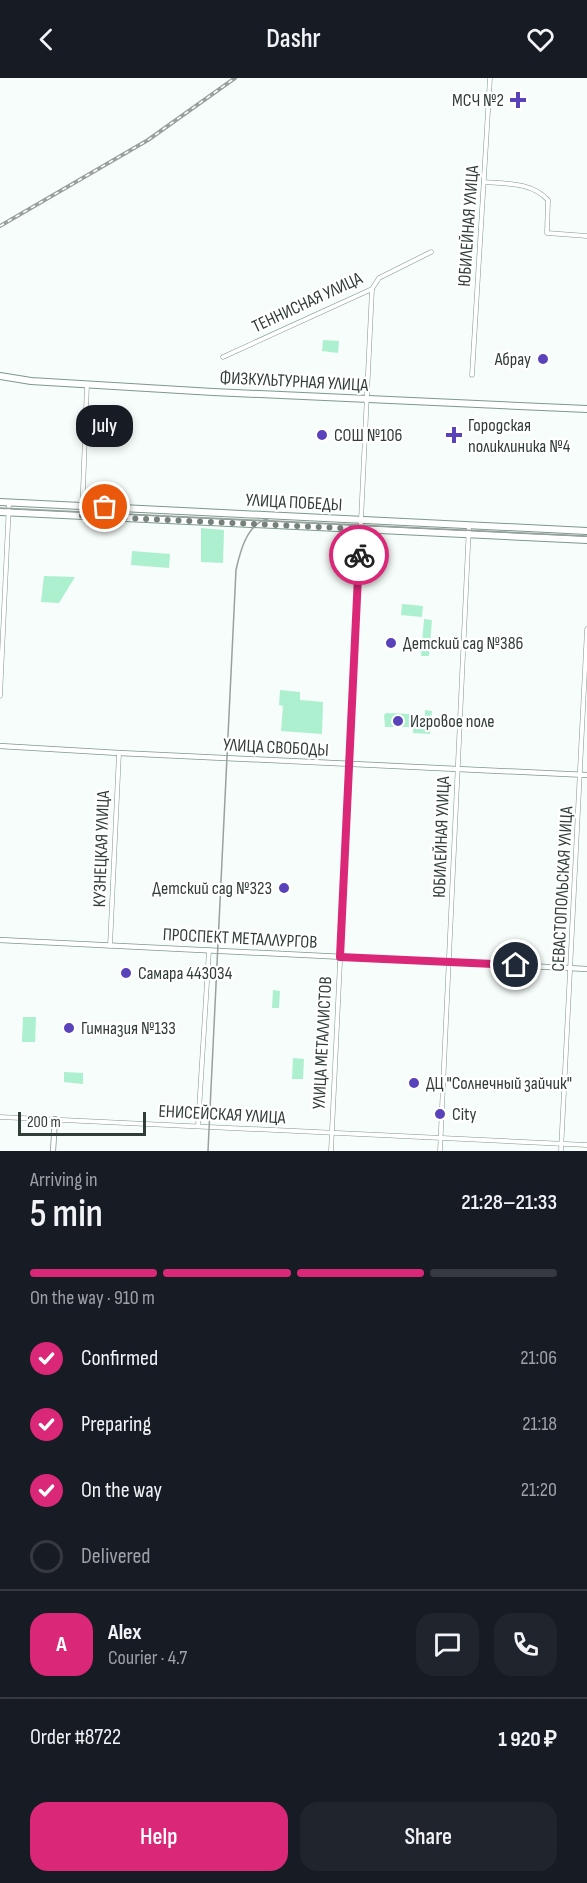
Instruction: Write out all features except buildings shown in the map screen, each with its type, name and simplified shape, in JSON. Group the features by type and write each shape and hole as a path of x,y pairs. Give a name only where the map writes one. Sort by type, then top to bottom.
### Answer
{"main road":[{"name":"ФИЗКУЛЬТУРНАЯ УЛИЦА","path":"0,376 31,381 587,409"},
{"name":"УЛИЦА ПОБЕДЫ","path":"0,502 587,531"},
{"name":"УЛИЦА ПОБЕДЫ","path":"0,512 587,540"}],"street":[{"name":"ЮБИЛЕЙНАЯ УЛИЦА","path":"472,375 490,78"},
{"path":"484,182 525,185 548,200 547,233 587,236"},
{"name":"ТЕННИСНАЯ УЛИЦА","path":"223,357 372,289 379,278 431,252"},
{"name":"УЛИЦА МЕТАЛЛИСТОВ","path":"331,1151 372,289"},
{"path":"82,516 87,384"},
{"path":"0,696 9,503"},
{"name":"ЮБИЛЕЙНАЯ УЛИЦА","path":"440,1151 469,525"},
{"name":"СЕВАСТОПОЛЬСКАЯ УЛИЦА","path":"561,1151 572,968 587,629"},
{"name":"УЛИЦА СВОБОДЫ","path":"0,746 587,775"},
{"name":"КУЗНЕЦКАЯ УЛИЦА","path":"111,946 118,753"},
{"name":"ПРОСПЕКТ МЕТАЛЛУРГОВ","path":"0,940 587,969"},
{"path":"198,1126 209,950"},
{"name":"ЕНИСЕЙСКАЯ УЛИЦА","path":"0,1117 587,1145"},
{"path":"53,1151 54,1119"}],"green space":[{"path":"323,340 339,341 338,353 322,351"},
{"path":"201,528 224,530 223,563 201,562"},
{"path":"132,551 170,554 169,568 131,565"},
{"path":"44,576 75,577 59,603 41,602"},
{"path":"402,604 423,606 422,617 401,615"},
{"path":"424,619 432,620 429,656 421,656"},
{"path":"280,690 300,692 300,700 323,702 322,734 281,731 283,706 279,705"},
{"path":"425,710 432,711 430,734 413,733 414,717 425,717"},
{"name":"Игровое поле","path":"386,713 410,714 413,717 412,727 385,727 384,715"},
{"path":"273,990 280,991 279,1008 272,1008"},
{"path":"23,1017 36,1017 35,1042 22,1042"},
{"path":"293,1058 304,1059 303,1079 292,1079"},
{"path":"64,1072 83,1073 83,1084 64,1082"}],"tram line":[{"path":"0,508 587,536"},
{"path":"208,1151 236,570 242,547 250,532 255,526 268,519"}],"railway":[{"path":"0,226 148,140 235,78"}],"way so far":[{"path":"105,507 82,506 82,516 360,529 359,555"}],"place":[{"name":"МСЧ №2","path":"518,100"},
{"name":"Абрау","path":"543,359"},
{"name":"СОШ №106","path":"322,435"},
{"name":"Городская поликлиника №4","path":"454,435"},
{"name":"July","path":"105,507"},
{"name":"Детский сад №386","path":"391,643"},
{"name":"Игровое поле","path":"398,721"},
{"name":"Детский сад №323","path":"284,888"},
{"name":"Самара 443034","path":"126,973"},
{"name":"Гимназия №133","path":"69,1028"},
{"name":"ДЦ \"Солнечный зайчик\"","path":"414,1083"},
{"name":"City","path":"440,1114"}],"route":[{"path":"359,555 340,957 516,965"}]}
